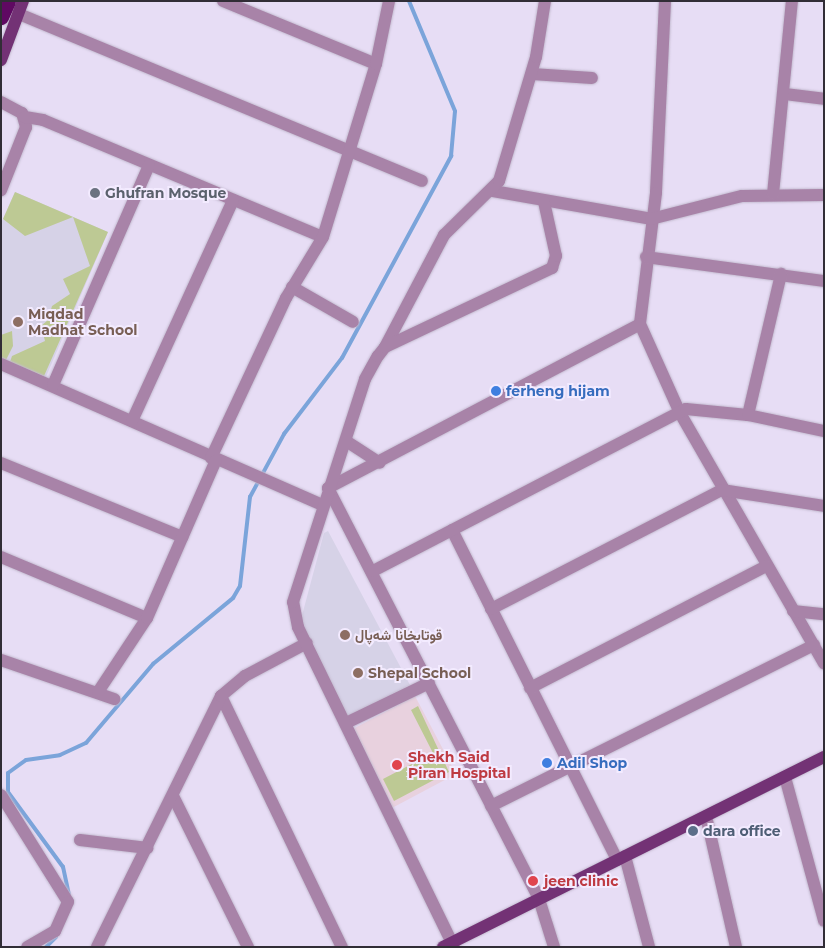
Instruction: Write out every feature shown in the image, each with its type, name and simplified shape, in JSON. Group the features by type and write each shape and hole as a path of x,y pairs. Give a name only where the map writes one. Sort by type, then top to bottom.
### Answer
{"highway":[{"path":"1,17 8,1"}],"main road":[{"path":"1,60 23,1"},
{"path":"450,945 824,757"}],"street":[{"path":"223,1 376,64"},
{"path":"98,692 147,618 214,459 292,287 323,237 352,150 376,64 389,1"},
{"path":"450,945 295,619 293,602 322,505 346,441 365,379 385,347 444,235 493,191 532,74 545,1"},
{"path":"665,1 656,193 646,257 640,324 680,413 722,490 824,664"},
{"path":"773,194 785,94 792,1"},
{"path":"19,14 352,150 422,181"},
{"path":"532,74 592,78"},
{"path":"785,94 824,99"},
{"path":"1,102 25,117 43,120 323,237"},
{"path":"1,190 25,132 25,117"},
{"path":"53,385 149,165"},
{"path":"493,191 544,202 651,219 742,196 773,194 824,195"},
{"path":"132,422 233,200"},
{"path":"385,347 552,268 556,256 544,202"},
{"path":"646,257 824,281"},
{"path":"748,415 781,274"},
{"path":"292,287 352,322"},
{"path":"328,488 380,463 640,324"},
{"path":"1,364 53,385 214,459 322,505"},
{"path":"373,571 680,413 697,408 748,415 824,431"},
{"path":"346,441 380,463"},
{"path":"1,463 182,537"},
{"path":"328,488 373,571 540,899 554,947"},
{"path":"490,609 722,490 824,506"},
{"path":"452,530 569,769 621,858 648,947"},
{"path":"1,556 147,618"},
{"path":"530,688 766,566"},
{"path":"793,611 824,614"},
{"path":"96,947 148,848 221,696 245,676 307,643"},
{"path":"491,806 569,769 814,645"},
{"path":"1,660 114,699"},
{"path":"346,723 429,683"},
{"path":"221,696 342,947"},
{"path":"785,777 824,921"},
{"path":"1,796 60,883 68,902 55,931 27,947"},
{"path":"173,796 248,947"},
{"path":"706,816 736,947"},
{"path":"80,840 148,848"}],"shaded area":[{"path":"15,192 108,232 45,379 1,360 1,223"},
{"path":"328,531 410,685 348,716 300,623 324,533"},
{"path":"415,696 456,774 392,808 351,730"}],"green space":[{"path":"15,192 108,232 44,376 10,362 12,356 45,341 41,326 48,320 52,306 70,294 63,279 90,266 73,217 25,236 3,219"},
{"path":"12,331 13,346 5,362 1,360 1,335"},
{"path":"418,706 449,772 394,801 383,779 433,753 411,710"}],"waterway":[{"path":"69,895 63,867 8,792 8,773 26,760 60,755 86,743 153,664 233,598 240,586 250,497 284,434 342,358 451,156 455,111 409,1"},
{"path":"46,947 56,937"}],"place":[{"name":"Ghufran Mosque","path":"95,193"},
{"name":"Miqdad Madhat School","path":"18,322"},
{"name":"ferheng hijam","path":"496,391"},
{"name":"قوتابخانا شەپال","path":"345,635"},
{"name":"Shepal School","path":"358,673"},
{"name":"Adil Shop","path":"547,763"},
{"name":"Shekh Said Piran Hospital","path":"397,765"},
{"name":"dara office","path":"693,831"},
{"name":"jeen clinic","path":"533,881"}]}
